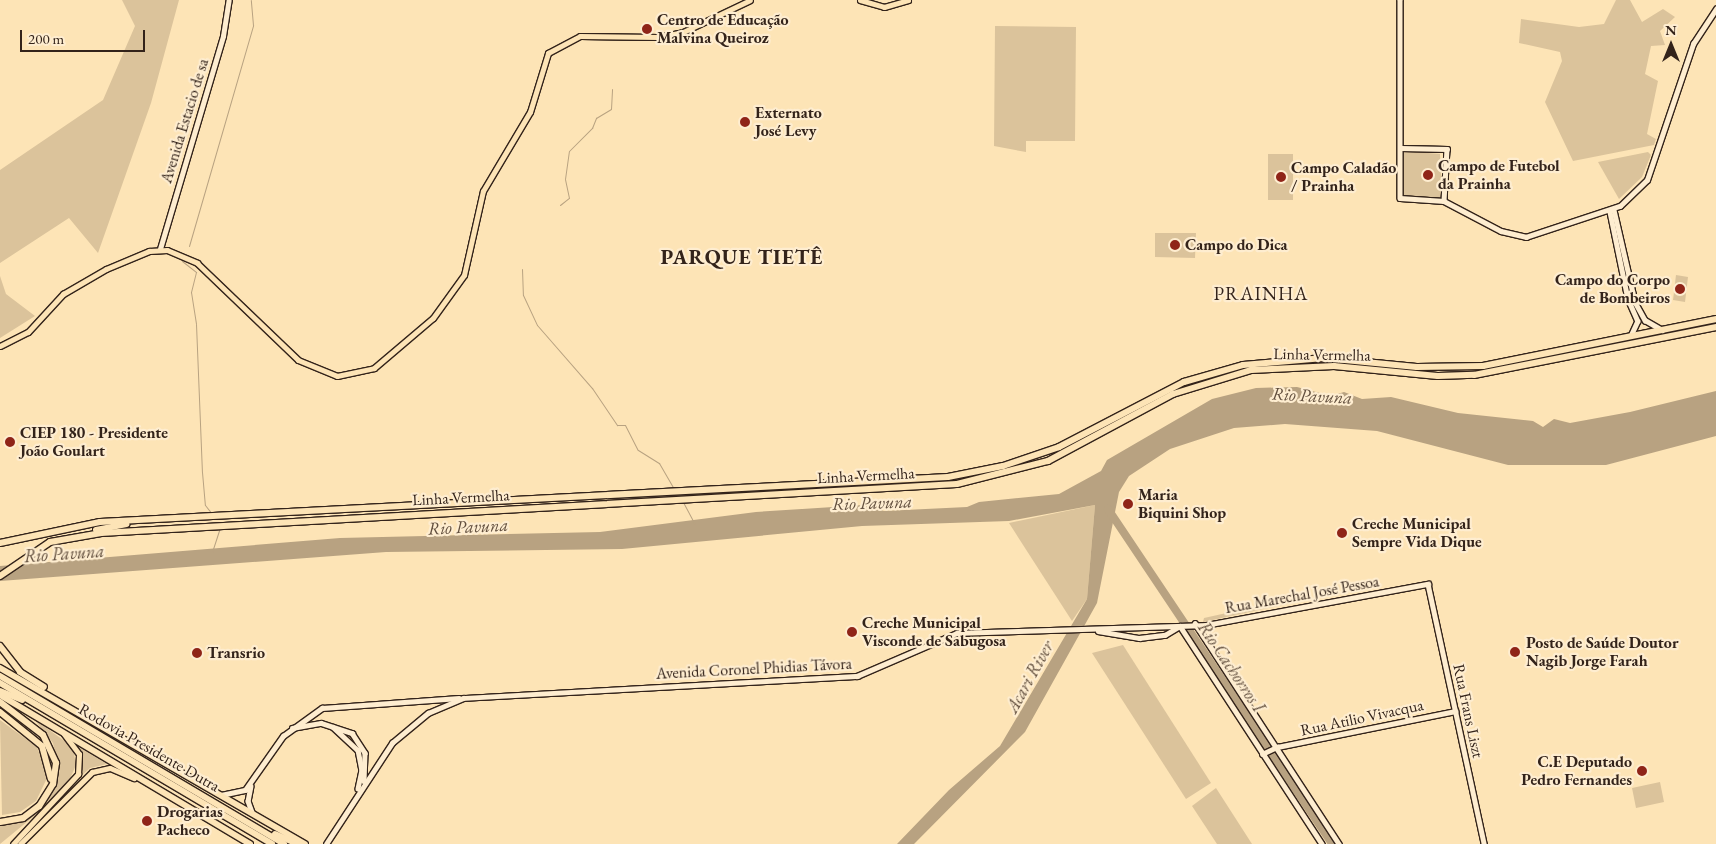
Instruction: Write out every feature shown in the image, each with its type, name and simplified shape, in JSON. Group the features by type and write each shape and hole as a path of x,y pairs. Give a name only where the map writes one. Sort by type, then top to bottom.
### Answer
{"highway":[{"name":"Linha Vermelha","path":"144,520 935,478 991,469 1059,447 1184,382 1243,365 1324,358 1466,367 1626,338 1716,319"},
{"name":"Linha Vermelha","path":"0,576 33,551 65,538 76,536 224,524 936,486 997,477 1060,456 1173,394 1251,370 1334,366 1438,376 1474,375 1716,327"},
{"path":"76,536 144,520"},
{"path":"0,543 83,524 144,520"},
{"path":"0,646 11,661 62,701"},
{"path":"0,668 62,701 305,844"},
{"name":"Rodovia Presidente Dutra","path":"0,676 284,844"},
{"name":"Rodovia Presidente Dutra","path":"0,683 272,844"},
{"path":"0,691 99,742"},
{"path":"0,695 250,844"},
{"path":"0,702 48,742 56,763 49,792 29,815 0,822"},
{"path":"0,712 45,752 50,767 49,792"},
{"path":"254,825 297,844"}],"main road":[{"path":"0,346 28,332 72,288 135,255 160,249 184,254 197,264 298,360 337,376 374,368 433,318 464,275 482,192 530,112 548,53 580,36 658,37 683,32 750,0"},
{"path":"860,0 884,7 908,0"},
{"path":"13,844 63,795 79,771 79,754 60,731"},
{"path":"21,843 95,771 115,769 155,787"}],"street":[{"path":"1400,0 1400,198 1444,201 1501,231 1526,237 1612,211 1647,180 1693,44 1716,9"},
{"name":"Avenida Estacio de sa","path":"160,249 230,1"},
{"path":"1401,148 1448,149 1444,201"},
{"path":"1612,211 1635,302 1645,320 1663,330"},
{"path":"1612,211 1628,298 1638,321 1635,333 1626,338"},
{"name":"Rua Marechal José Pessoa","path":"1097,630 1142,638 1193,623 1206,625 1292,611 1428,584"},
{"name":"Rua Frans Liszt","path":"1428,584 1484,844"},
{"path":"1193,623 1339,844"},
{"path":"1182,626 1322,844"},
{"name":"Rua Marechal José Pessoa","path":"1097,630 1182,626"},
{"name":"Avenida Coronel Phidias Távora","path":"220,795 237,794 251,784 289,730 330,706 857,676 957,633 1097,630"},
{"name":"Avenida Coronel Phidias Távora","path":"326,844 362,786 395,739 428,713 463,698"},
{"name":"Rua Atilio Vivacqua","path":"1263,754 1275,748 1455,711"},
{"path":"289,730 327,724 348,730 361,744 367,766 362,786"},
{"path":"327,724 346,735 358,750 362,770 355,798"},
{"path":"251,784 248,801 254,815"}],"shaded area":[{"path":"122,0 179,0 151,103 98,253 69,218 0,263 0,170 103,100 135,26"},
{"path":"1616,0 1630,0 1642,22 1663,9 1675,17 1660,31 1665,45 1651,46 1645,74 1658,81 1647,134 1656,139 1654,145 1573,161 1545,102 1562,61 1560,52 1519,43 1521,19 1579,27 1604,24"},
{"path":"995,26 1076,27 1075,141 1026,141 1026,152 994,146"},
{"path":"1404,151 1440,154 1442,198 1402,197"},
{"path":"1648,152 1651,155 1642,177 1619,199 1598,162"},
{"name":"Campo Caladão / Prainha","path":"1268,154 1293,154 1293,200 1268,200"},
{"name":"Campo do Dica","path":"1155,233 1196,233 1195,258 1155,257"},
{"name":"Campo do Corpo de Bombeiros","path":"1676,275 1688,277 1685,302 1673,300"},
{"path":"0,276 6,294 35,316 0,338"},
{"path":"1095,505 1087,599 1072,621 1009,523"},
{"path":"1309,595 1311,599 1203,622 1204,618"},
{"path":"1123,645 1211,783 1186,799 1092,653"},
{"path":"34,719 73,747 76,765 69,781 50,803 0,844 0,825 20,822 34,814 48,801 59,772 53,743"},
{"path":"0,720 37,747 48,776 36,801 20,812 2,815"},
{"path":"80,748 107,764 90,768 80,777 83,766"},
{"path":"1660,782 1664,802 1636,808 1632,788"},
{"path":"1216,788 1252,844 1217,844 1192,806"}],"water":[{"name":"Rio Pavuna","path":"1297,387 1331,396 1344,392 1362,399 1391,397 1458,413 1533,421 1543,427 1554,419 1570,423 1630,412 1716,391 1716,436 1606,465 1508,465 1377,431 1285,424 1234,428 1170,449 1129,476 1119,492 1097,603 1025,732 914,844 897,844 949,790 1000,746 1087,599 1095,505 1009,521 862,526 622,549 386,552 0,581 0,566 340,538 600,532 756,512 864,505 884,511 967,507 979,502 1059,494 1101,471 1107,460 1212,399 1256,388"}],"waterway":[{"path":"189,246 253,25 251,0"},
{"path":"560,205 569,198 565,179 569,151 592,128 596,118 611,109 612,89"},
{"path":"182,261 196,272 191,292 196,324 202,472 205,505 212,514"},
{"path":"522,269 523,295 537,325 592,388 617,425 625,425 638,450 659,463 674,489"},
{"path":"683,502 694,523"},
{"name":"Rio Cachorros I","path":"1108,509 1332,844"},
{"path":"212,552 220,528"}],"place":[{"name":"Centro de Educação Malvina Queiroz","path":"647,29"},
{"name":"Externato José Levy","path":"745,122"},
{"name":"Campo de Futebol da Prainha","path":"1428,175"},
{"name":"Campo Caladão / Prainha","path":"1281,177"},
{"name":"Campo do Dica","path":"1175,245"},
{"name":"Campo do Corpo de Bombeiros","path":"1680,289"},
{"name":"CIEP 180 - Presidente João Goulart","path":"10,442"},
{"name":"Maria Biquini Shop","path":"1128,504"},
{"name":"Creche Municipal Sempre Vida Dique","path":"1342,533"},
{"name":"Creche Municipal Visconde de Sabugosa","path":"852,632"},
{"name":"Posto de Saúde Doutor Nagib Jorge Farah","path":"1515,652"},
{"name":"Transrio","path":"197,653"},
{"name":"C.E Deputado Pedro Fernandes","path":"1642,771"},
{"name":"Drogarias Pacheco","path":"147,821"}],"district":[{"name":"PARQUE TIETÊ","path":"742,257"},
{"name":"PRAINHA","path":"1261,294"}],"water label":[{"name":"Acari River","path":"1030,677"}]}
